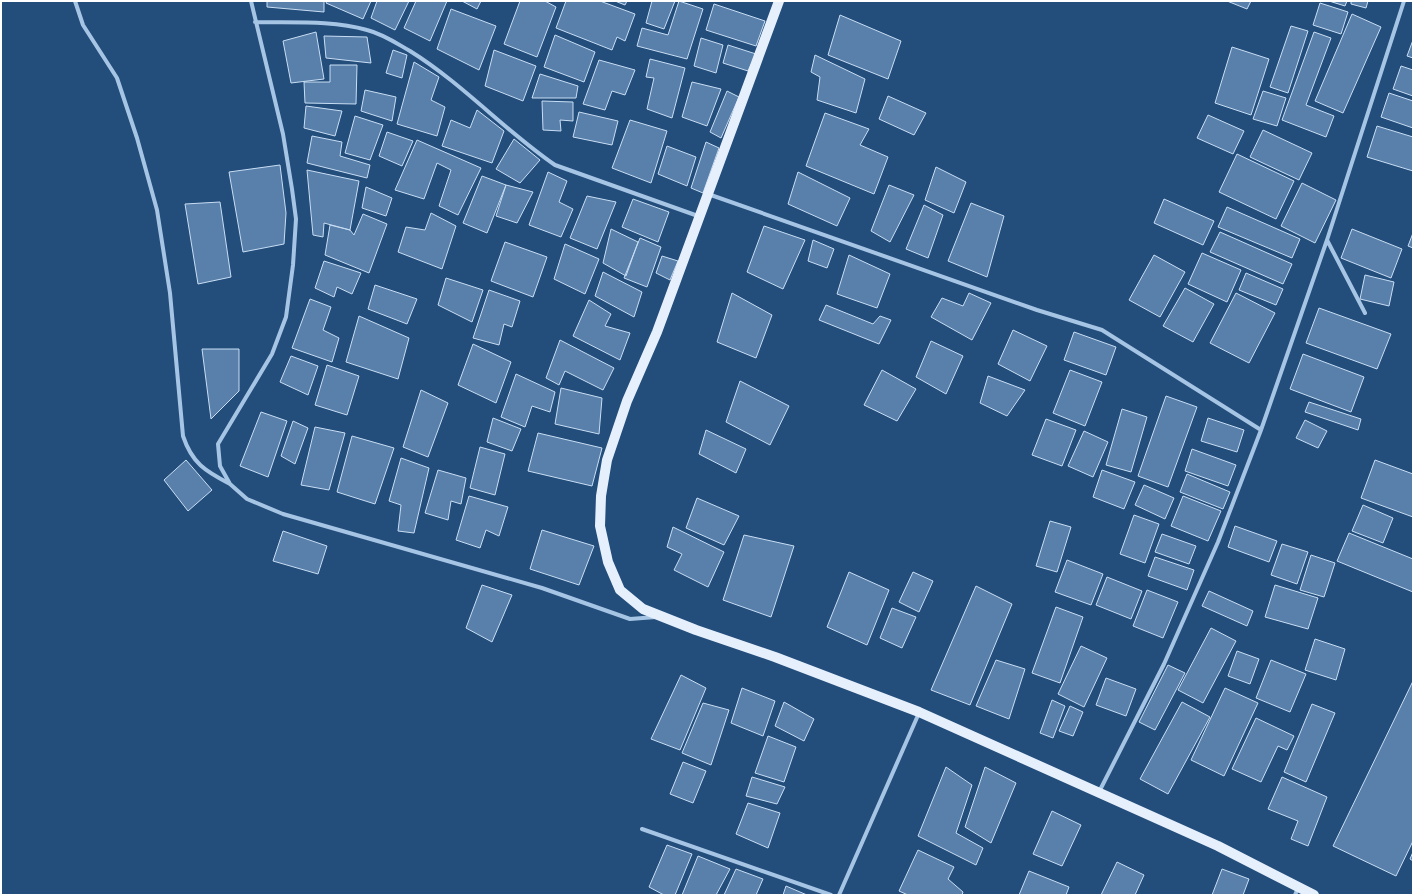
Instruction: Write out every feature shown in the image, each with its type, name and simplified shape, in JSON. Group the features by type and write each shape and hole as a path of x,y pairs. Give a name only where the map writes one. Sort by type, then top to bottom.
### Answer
{"main road":[{"path":"779,1 657,332 627,401 607,460 601,496 600,526 608,562 620,590 643,609 660,616 919,712 1218,846 1296,891 1314,895"}],"street":[{"path":"75,1 83,25 117,78 137,138 157,210 170,293 183,436 195,461 207,472 230,484 247,499 283,514 542,588 630,619 648,619 660,616"},
{"path":"230,484 220,466 218,444 272,354 286,317 293,265 296,219 283,134 251,1"},
{"path":"1100,792 1164,664 1218,542 1261,430 1327,240 1404,1"},
{"path":"255,22 341,25 367,30 386,37 420,57 468,92 537,153 555,165 700,217"},
{"path":"708,194 1038,310 1102,330 1261,430"},
{"path":"1327,240 1365,313"},
{"path":"839,895 919,712"},
{"path":"642,829 831,895"}],"building":[{"path":"267,1 324,1 324,12 267,7"},
{"path":"327,1 371,1 363,19 326,3"},
{"path":"377,1 409,1 395,30 371,18"},
{"path":"416,1 447,1 430,41 404,28"},
{"path":"462,1 481,1 477,9"},
{"path":"520,1 545,1 556,7 537,57 504,44"},
{"path":"566,1 600,1 635,14 625,41 617,37 612,50 556,28"},
{"path":"615,1 627,1 625,5"},
{"path":"652,1 675,1 664,29 646,23"},
{"path":"679,1 703,9 687,59 637,46 642,28 668,35"},
{"path":"1227,1 1251,1 1247,9"},
{"path":"1329,1 1347,1 1345,6"},
{"path":"1351,1 1368,1 1366,8 1351,4"},
{"path":"1320,3 1348,12 1341,34 1313,25"},
{"path":"714,4 765,21 756,46 706,30"},
{"path":"451,9 496,26 479,70 437,49"},
{"path":"1352,14 1381,27 1343,113 1315,101"},
{"path":"840,15 901,41 888,79 828,55"},
{"path":"1291,26 1308,31 1288,93 1270,87"},
{"path":"316,32 324,79 291,83 283,41"},
{"path":"1314,32 1331,38 1306,105 1334,116 1326,137 1282,120"},
{"path":"555,35 595,52 584,82 544,67"},
{"path":"324,36 367,37 371,63 326,58"},
{"path":"701,38 723,45 716,73 694,66"},
{"path":"1413,40 1413,58 1407,56"},
{"path":"728,45 756,54 748,71 723,63"},
{"path":"1232,47 1269,59 1251,115 1215,103"},
{"path":"393,50 407,55 402,78 386,73"},
{"path":"494,50 536,66 523,101 485,86"},
{"path":"815,55 865,79 856,113 817,100 820,77 811,72"},
{"path":"650,59 685,68 672,118 647,109 654,78 646,77"},
{"path":"599,60 635,70 625,95 612,91 605,110 583,104"},
{"path":"414,62 439,77 431,100 445,107 437,136 397,124"},
{"path":"330,65 357,65 356,104 305,103 304,82 330,82"},
{"path":"1401,66 1413,70 1413,96 1393,89"},
{"path":"540,74 578,86 576,98 532,98"},
{"path":"692,82 721,89 707,126 682,117"},
{"path":"365,90 396,97 392,121 361,111"},
{"path":"727,91 739,97 721,138 710,132"},
{"path":"1263,91 1286,98 1277,126 1253,119"},
{"path":"1389,93 1413,101 1413,128 1381,117"},
{"path":"888,96 926,113 914,135 879,119"},
{"path":"542,101 573,102 573,121 560,120 561,131 543,130"},
{"path":"306,106 342,111 335,136 304,128"},
{"path":"477,110 504,131 492,163 442,146 451,120 470,128"},
{"path":"579,112 618,121 612,145 573,137"},
{"path":"825,113 869,129 860,145 888,157 874,194 806,166"},
{"path":"1208,115 1244,131 1233,154 1197,138"},
{"path":"355,116 383,125 370,160 345,153"},
{"path":"630,120 667,131 651,183 612,168"},
{"path":"1377,126 1413,137 1413,171 1367,157"},
{"path":"1263,130 1312,153 1299,180 1250,157"},
{"path":"387,132 413,141 402,166 379,156"},
{"path":"312,136 342,142 340,156 370,165 367,178 307,163"},
{"path":"514,139 540,160 520,183 496,169"},
{"path":"417,140 481,168 458,215 439,206 451,170 437,163 424,199 395,190"},
{"path":"706,142 719,148 703,193 691,188"},
{"path":"667,146 696,157 687,186 658,174"},
{"path":"1237,154 1294,181 1276,219 1219,192"},
{"path":"280,165 286,213 284,244 243,252 229,172"},
{"path":"936,167 966,182 954,213 925,200"},
{"path":"307,170 359,181 350,230 324,223 323,237 313,235"},
{"path":"548,172 567,181 559,202 573,209 561,237 529,225"},
{"path":"798,172 850,198 837,226 788,204"},
{"path":"482,176 506,185 487,233 463,223"},
{"path":"1302,183 1336,200 1315,243 1281,226"},
{"path":"506,185 533,192 517,223 496,216"},
{"path":"889,185 914,195 890,242 871,231"},
{"path":"366,187 392,198 386,216 362,208"},
{"path":"587,196 616,202 597,249 570,238"},
{"path":"633,199 669,212 658,242 622,227"},
{"path":"1164,199 1214,221 1203,245 1154,223"},
{"path":"220,202 231,277 198,284 185,204"},
{"path":"971,203 1004,216 987,277 948,261"},
{"path":"924,205 943,215 928,258 906,249"},
{"path":"1227,207 1300,239 1292,258 1218,227"},
{"path":"431,213 456,226 442,269 398,252 406,227 425,230"},
{"path":"363,214 387,224 369,273 325,255 330,225 350,230 354,235"},
{"path":"764,226 805,240 783,289 747,272"},
{"path":"611,229 638,242 626,276 603,263"},
{"path":"1352,229 1402,249 1391,278 1341,258"},
{"path":"1220,232 1292,264 1283,284 1210,252"},
{"path":"1413,233 1413,248 1408,246"},
{"path":"640,238 661,247 647,287 624,278"},
{"path":"813,240 834,249 827,268 808,261"},
{"path":"505,242 547,257 533,297 491,281"},
{"path":"565,244 599,259 585,294 554,279"},
{"path":"1202,253 1241,270 1227,302 1188,284"},
{"path":"849,255 890,274 877,308 837,294"},
{"path":"1154,255 1185,272 1160,317 1129,300"},
{"path":"662,256 678,261 670,280 656,273"},
{"path":"324,261 361,273 352,294 337,287 334,297 315,288"},
{"path":"603,272 642,292 634,317 595,296"},
{"path":"1246,273 1283,289 1276,305 1239,290"},
{"path":"1365,275 1394,282 1389,306 1360,299"},
{"path":"446,278 483,290 472,322 438,305"},
{"path":"375,285 417,299 407,324 368,309"},
{"path":"1185,288 1214,304 1193,342 1163,326"},
{"path":"489,290 520,301 512,327 504,324 499,345 473,338"},
{"path":"732,293 772,315 756,358 717,342"},
{"path":"969,293 991,303 972,340 931,317 942,298 963,306"},
{"path":"1236,293 1275,313 1249,363 1210,343"},
{"path":"310,299 331,307 323,330 339,338 332,362 292,348"},
{"path":"589,300 611,314 605,326 630,333 620,360 573,336"},
{"path":"826,305 873,324 880,316 891,320 879,344 819,320"},
{"path":"1319,308 1391,334 1377,369 1306,343"},
{"path":"359,316 409,338 398,379 346,362"},
{"path":"1013,330 1047,346 1030,381 998,364"},
{"path":"1074,332 1116,347 1106,375 1064,360"},
{"path":"560,340 614,368 603,390 565,371 559,385 546,378"},
{"path":"931,341 963,356 946,394 916,377"},
{"path":"473,344 511,362 496,403 458,385"},
{"path":"202,349 239,349 239,391 211,419"},
{"path":"1303,354 1364,377 1351,412 1290,389"},
{"path":"291,356 318,366 308,395 280,382"},
{"path":"327,365 359,376 347,415 315,405"},
{"path":"882,370 916,389 897,421 864,405"},
{"path":"1070,370 1102,382 1085,426 1053,413"},
{"path":"516,374 555,392 550,412 532,406 525,427 501,417"},
{"path":"988,376 1025,390 1007,416 980,403"},
{"path":"740,381 789,406 770,445 726,422"},
{"path":"561,388 602,398 599,434 555,424"},
{"path":"421,390 448,403 428,457 403,447"},
{"path":"1166,396 1197,407 1168,487 1138,476"},
{"path":"1309,402 1361,419 1358,430 1305,412"},
{"path":"1122,409 1147,417 1131,472 1106,465"},
{"path":"261,412 287,421 268,477 240,466"},
{"path":"493,418 521,429 512,451 487,442"},
{"path":"1208,418 1244,430 1237,452 1201,441"},
{"path":"1046,419 1076,430 1062,466 1032,455"},
{"path":"1305,420 1327,431 1318,448 1296,438"},
{"path":"293,421 308,428 295,464 281,456"},
{"path":"315,427 345,433 329,490 301,485"},
{"path":"706,430 746,449 736,473 699,454"},
{"path":"1084,431 1108,442 1093,477 1068,466"},
{"path":"538,433 602,448 592,486 528,471"},
{"path":"352,436 394,448 375,504 337,492"},
{"path":"480,447 505,454 495,495 470,488"},
{"path":"1192,449 1236,465 1228,486 1185,471"},
{"path":"401,458 429,468 414,533 398,531 401,505 389,501"},
{"path":"186,460 212,490 188,511 164,480"},
{"path":"1375,460 1413,474 1413,517 1361,498"},
{"path":"438,470 466,478 461,504 451,501 448,520 425,513"},
{"path":"1102,470 1135,482 1124,509 1093,497"},
{"path":"1187,474 1230,492 1223,509 1180,492"},
{"path":"1144,485 1174,498 1165,519 1135,505"},
{"path":"469,496 508,507 499,536 486,530 480,548 456,540"},
{"path":"1183,496 1221,511 1208,541 1171,526"},
{"path":"697,498 739,516 724,545 686,528"},
{"path":"1363,505 1393,518 1383,543 1352,531"},
{"path":"1134,515 1159,524 1145,563 1120,554"},
{"path":"1050,521 1071,527 1057,572 1036,566"},
{"path":"1235,526 1277,541 1269,562 1228,547"},
{"path":"673,527 724,552 708,587 674,570 682,554 667,547"},
{"path":"542,530 594,546 579,585 530,569"},
{"path":"283,531 327,546 318,574 273,561"},
{"path":"1349,533 1413,559 1413,592 1337,561"},
{"path":"1162,534 1196,546 1189,564 1155,552"},
{"path":"744,535 794,546 771,617 723,600"},
{"path":"1282,544 1308,552 1297,584 1271,575"},
{"path":"1311,555 1335,563 1324,597 1300,590"},
{"path":"1155,557 1194,570 1187,590 1148,576"},
{"path":"1067,560 1103,574 1091,605 1055,592"},
{"path":"849,572 889,590 867,645 827,627"},
{"path":"913,572 933,581 919,612 899,602"},
{"path":"1107,577 1142,591 1131,619 1096,605"},
{"path":"482,585 512,595 492,642 466,628"},
{"path":"1275,585 1318,598 1308,629 1265,617"},
{"path":"976,586 1012,604 970,705 931,690"},
{"path":"1147,590 1178,602 1163,638 1133,626"},
{"path":"1209,591 1253,611 1247,626 1202,606"},
{"path":"1056,607 1083,617 1060,683 1032,673"},
{"path":"892,608 916,617 902,648 880,638"},
{"path":"1211,628 1236,641 1203,703 1178,690"},
{"path":"1315,639 1345,649 1336,680 1305,670"},
{"path":"1081,646 1107,658 1084,707 1058,694"},
{"path":"1237,651 1259,659 1250,684 1228,676"},
{"path":"996,660 1025,669 1009,719 976,706"},
{"path":"1271,660 1306,674 1290,712 1256,698"},
{"path":"1168,665 1185,673 1155,730 1139,722"},
{"path":"681,675 706,688 680,750 651,739"},
{"path":"1106,678 1136,689 1126,716 1096,705"},
{"path":"1413,681 1413,841 1396,876 1333,846"},
{"path":"742,688 775,701 763,736 731,723"},
{"path":"1225,688 1258,703 1224,776 1191,760"},
{"path":"1052,700 1065,706 1053,738 1040,733"},
{"path":"784,702 814,719 804,741 775,726"},
{"path":"1182,702 1210,717 1168,794 1140,779"},
{"path":"703,703 729,710 711,765 682,753"},
{"path":"1312,704 1335,713 1306,782 1284,772"},
{"path":"1070,706 1083,712 1073,736 1059,731"},
{"path":"1256,718 1294,736 1287,750 1278,746 1261,782 1232,769"},
{"path":"768,736 796,747 784,782 755,773"},
{"path":"683,762 706,771 693,803 670,794"},
{"path":"946,767 972,785 956,833 983,848 976,865 918,836"},
{"path":"985,767 1016,783 991,843 965,827"},
{"path":"752,777 785,787 777,804 746,796"},
{"path":"1282,777 1327,797 1308,846 1291,839 1298,821 1268,809"},
{"path":"748,803 780,813 768,848 736,834"},
{"path":"1052,811 1081,825 1062,866 1033,854"},
{"path":"667,845 692,854 675,895 664,895 649,887"},
{"path":"918,850 954,867 948,879 963,892 962,895 908,895 899,891"},
{"path":"1413,852 1413,861 1410,859"},
{"path":"698,856 730,869 716,895 682,895"},
{"path":"1117,862 1144,875 1135,895 1101,895"},
{"path":"736,869 763,879 756,895 724,895"},
{"path":"1222,869 1249,879 1243,895 1212,895"},
{"path":"1029,871 1069,887 1066,895 1019,895"},
{"path":"786,886 807,895 783,895"}]}
